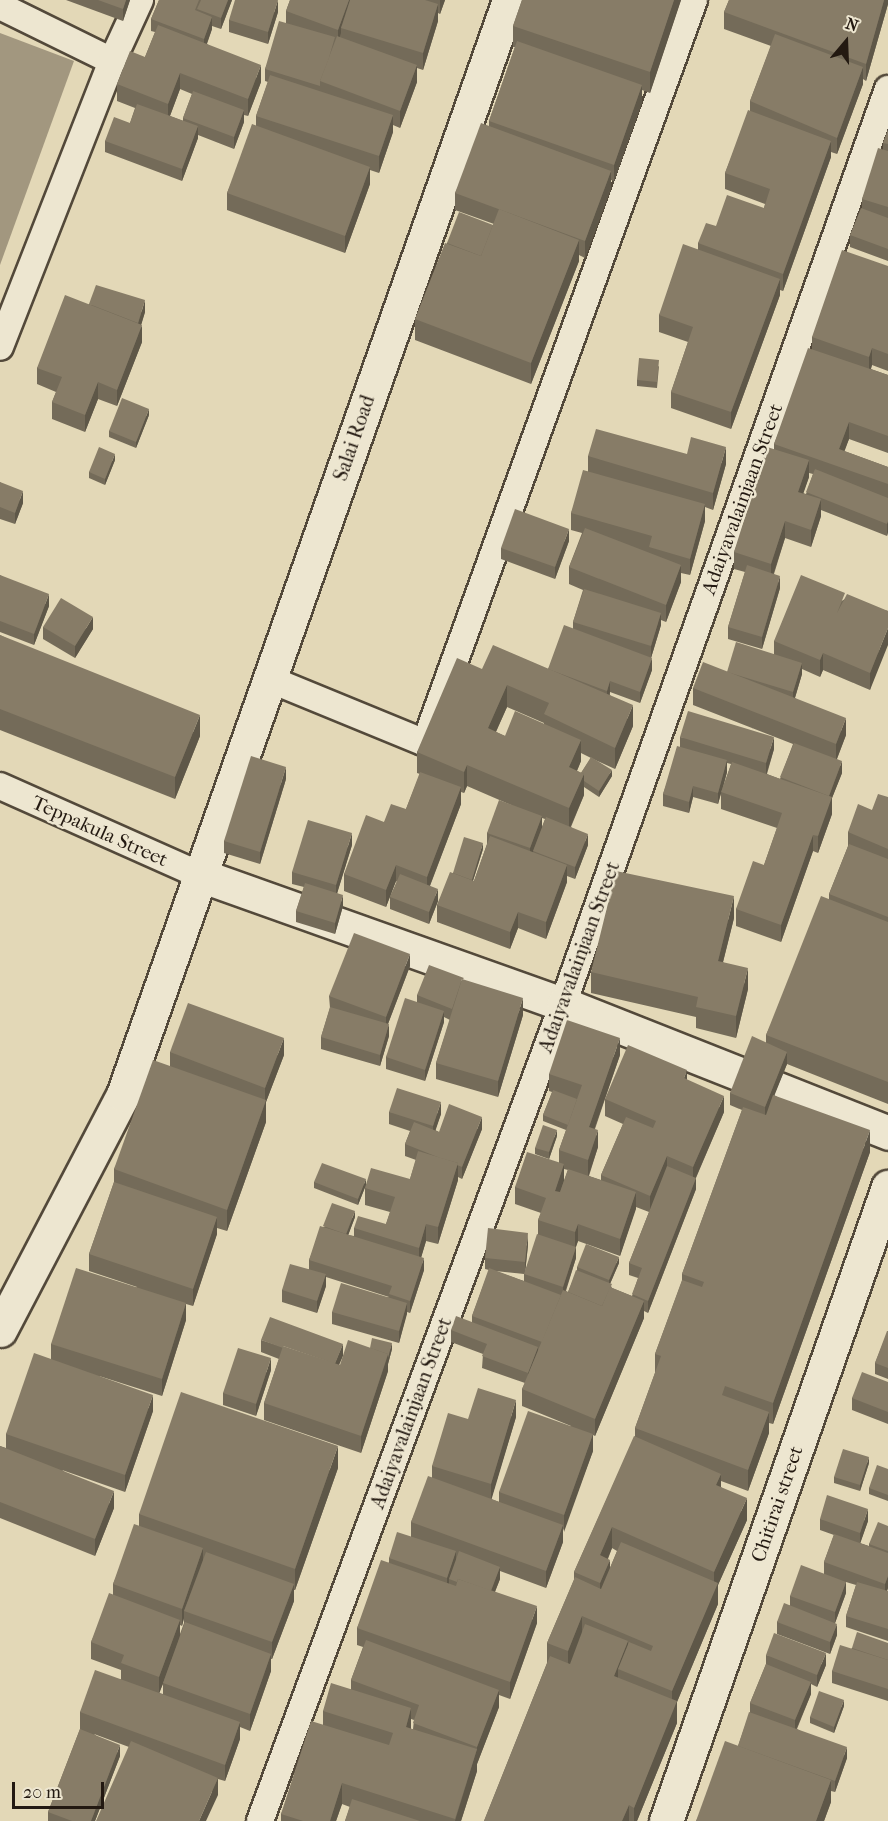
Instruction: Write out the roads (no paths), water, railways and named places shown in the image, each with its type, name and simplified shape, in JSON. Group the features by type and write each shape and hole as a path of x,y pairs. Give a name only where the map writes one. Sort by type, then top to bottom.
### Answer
{"main road":[{"name":"Salai Road","path":"0,1330 123,1095 509,0"},
{"path":"200,875 562,1004 888,1132"},
{"name":"Chitirai street","path":"666,1821 888,1187"}],"street":[{"path":"0,346 112,61 140,0"},
{"path":"269,679 425,743 694,0"},
{"path":"0,6 112,61"},
{"name":"Adaiyavalainjaan Street","path":"260,1821 562,1004 888,88"},
{"name":"Teppakula Street","path":"0,786 200,875"}]}
